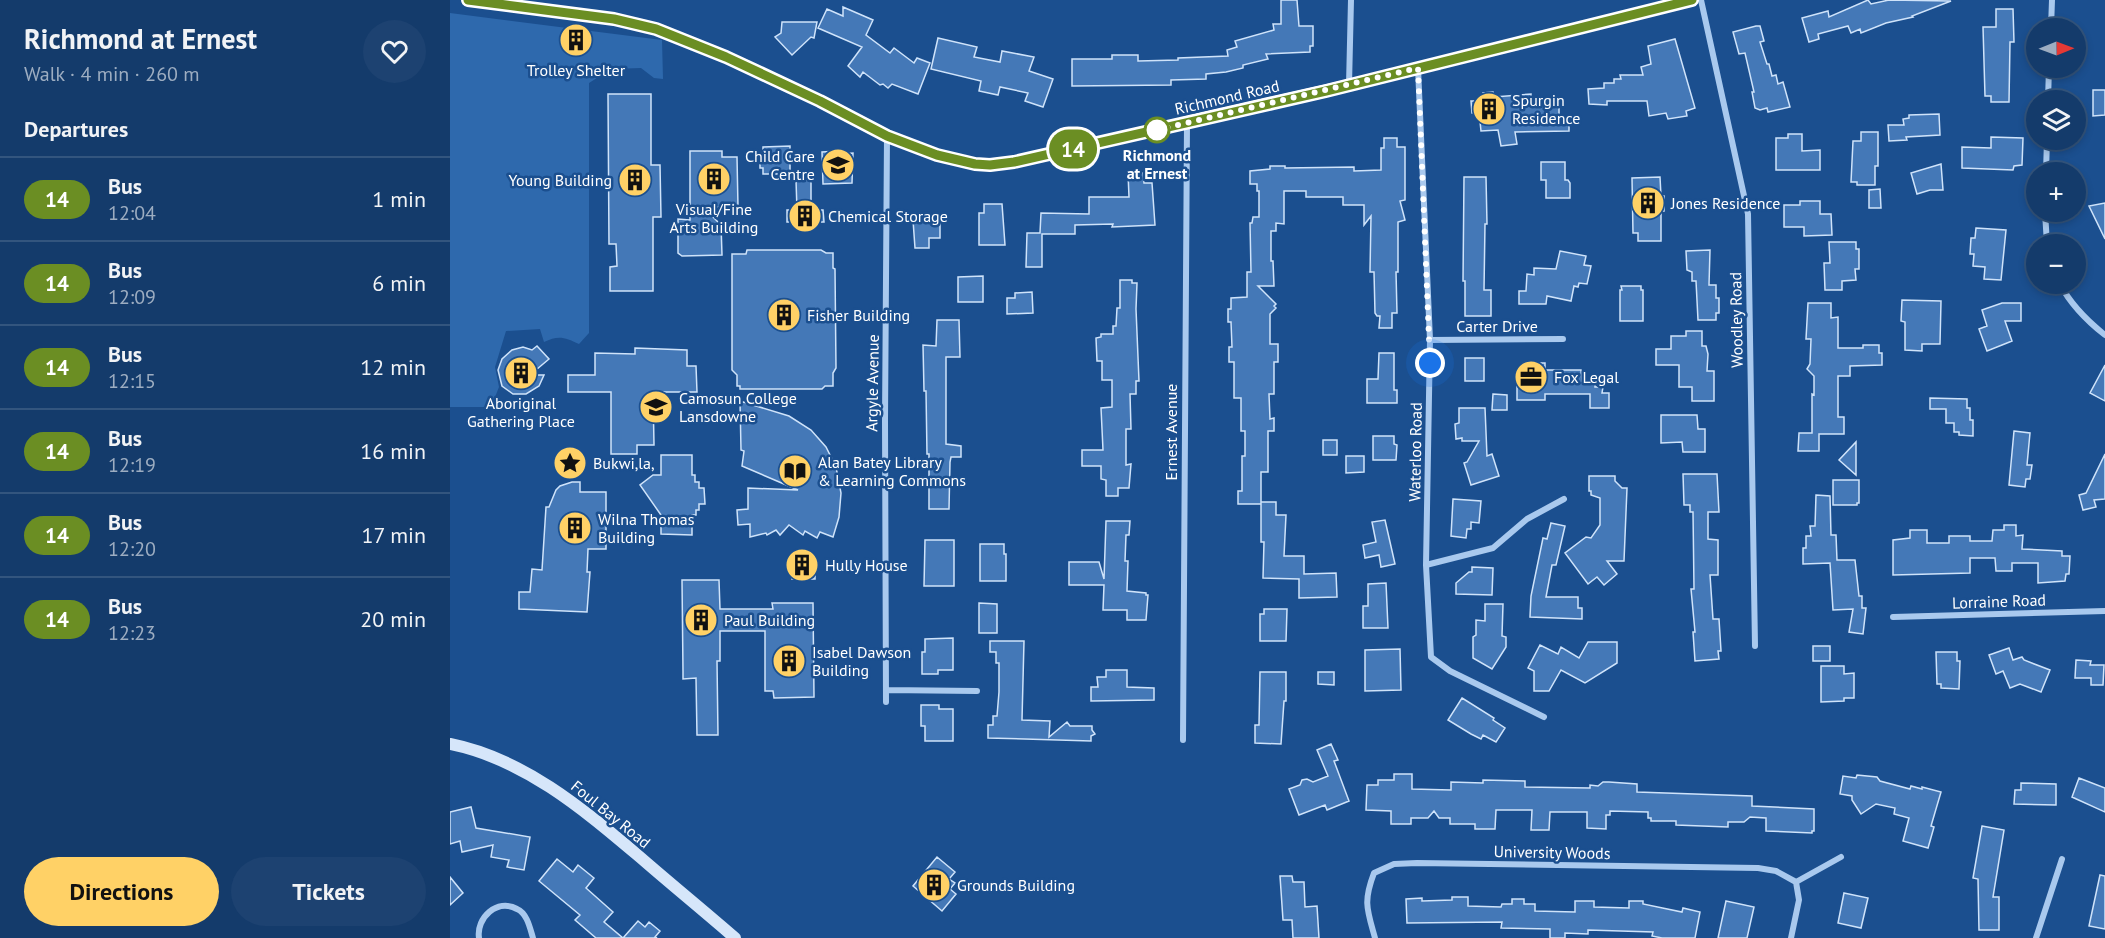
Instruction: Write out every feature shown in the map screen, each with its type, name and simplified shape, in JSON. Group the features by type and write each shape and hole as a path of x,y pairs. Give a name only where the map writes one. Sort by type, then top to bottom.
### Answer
{"main road":[{"name":"Richmond Road","path":"468,0 614,19 656,29 726,57 820,101 887,136 937,155 990,165 1014,162 1187,124 1692,0"},
{"name":"Foul Bay Road","path":"450,744 509,763 556,791 601,825 735,938"}],"street":[{"path":"1349,85 1351,0"},
{"name":"Woodley Road","path":"1701,0 1748,214 1755,645"},
{"path":"2051,18 2052,0"},
{"name":"Waterloo Road","path":"1418,68 1430,340 1426,565 1431,657 1450,671 1544,717"},
{"name":"Ernest Avenue","path":"1183,740 1187,124"},
{"name":"Argyle Avenue","path":"886,702 887,136"},
{"path":"2065,294 2090,324 2105,335"},
{"name":"Carter Drive","path":"1430,340 1563,339"},
{"path":"1426,565 1493,548 1527,519 1564,499"},
{"name":"Lorraine Road","path":"1893,617 2105,611"},
{"path":"886,690 977,691"},
{"path":"1791,938 1799,900 1796,882 1841,857"},
{"path":"2036,938 2062,859"},
{"name":"University Woods","path":"1375,938 1367,912 1367,893 1374,873 1394,864 1758,868 1776,871 1796,882"},
{"path":"479,938 478,931 484,917 497,907 508,906 518,909 525,917 533,938"}],"shaded area":[{"path":"450,13 662,40 663,79 654,78 641,68 611,69 589,83 589,333 579,344 562,338 553,338 544,342 540,329 506,331 495,367 499,387 491,407 450,407"}],"building":[{"path":"1281,0 1297,0 1299,26 1313,26 1313,46 1310,46 1310,52 1266,54 1268,59 1243,65 1243,68 1206,74 1206,79 1171,80 1171,85 1072,86 1072,59 1112,59 1112,55 1138,55 1138,61 1228,56 1227,50 1237,47 1235,41 1274,30 1273,24 1281,24"},
{"path":"1868,0 1871,4 1889,0 1951,1 1913,17 1886,23 1861,33 1860,29 1851,33 1848,26 1818,34 1819,39 1809,42 1802,18 1828,11 1829,17"},
{"path":"843,7 873,20 866,35 890,53 894,48 914,63 917,58 930,63 918,94 892,84 888,88 883,84 880,85 863,72 860,77 848,66 862,47 818,28 827,9 843,16"},
{"path":"1996,9 2013,9 2014,42 2010,42 2009,102 1991,102 1991,96 1985,96 1983,27 1996,27"},
{"path":"782,22 817,22 814,38 811,37 792,55 775,37 781,33"},
{"path":"1760,26 1764,41 1760,42 1772,76 1776,75 1778,84 1783,82 1790,107 1768,112 1767,108 1760,110 1755,108 1752,92 1754,92 1745,53 1739,54 1733,32"},
{"path":"938,38 977,47 974,57 1000,62 1002,51 1034,57 1029,71 1053,79 1043,107 1025,101 1028,93 1000,87 998,95 979,91 981,81 931,69"},
{"path":"1675,39 1695,108 1686,111 1687,116 1668,119 1666,113 1649,116 1647,101 1607,101 1607,105 1589,104 1588,89 1604,88 1604,83 1614,83 1614,79 1621,79 1620,75 1643,75 1641,67 1651,64 1648,46"},
{"path":"2093,90 2105,90 2105,115 2093,116"},
{"path":"1493,92 1494,97 1531,94 1531,101 1559,101 1559,118 1569,118 1569,131 1515,132 1517,144 1501,146 1498,130 1481,131 1479,112 1472,113 1471,101 1483,98 1483,93"},
{"name":"Young Building","path":"608,94 651,94 651,165 660,165 661,217 653,217 653,291 610,291 610,267 617,266 616,244 609,244"},
{"path":"1939,114 1940,135 1906,137 1907,140 1889,141 1888,125 1904,125 1903,119 1909,118 1909,115"},
{"path":"1861,132 1878,132 1878,166 1875,166 1875,185 1857,185 1857,182 1851,182 1853,141 1861,141"},
{"path":"1788,134 1802,134 1802,151 1820,150 1820,170 1776,170 1776,138 1788,138"},
{"path":"1991,137 2023,138 2022,165 2014,166 2013,170 1962,168 1962,147 1991,148"},
{"path":"1384,138 1397,138 1397,147 1405,147 1405,200 1400,201 1405,220 1398,222 1397,313 1392,313 1392,328 1379,328 1380,316 1375,313 1374,272 1370,272 1371,216 1364,225 1364,205 1343,205 1343,197 1306,197 1306,191 1284,191 1284,224 1276,223 1276,231 1271,231 1274,286 1258,286 1276,304 1274,306 1276,308 1270,314 1270,344 1278,344 1278,362 1274,362 1274,394 1269,394 1270,419 1274,418 1274,431 1268,431 1268,472 1261,472 1261,504 1238,504 1238,491 1242,491 1245,431 1241,431 1241,398 1234,398 1234,362 1229,362 1229,347 1232,347 1228,309 1231,309 1231,298 1247,297 1247,272 1251,272 1250,223 1253,217 1259,217 1259,191 1257,191 1257,184 1250,184 1250,171 1270,169 1270,166 1285,166 1285,168 1354,167 1354,171 1381,170 1381,148 1384,148"},
{"path":"790,146 790,174 763,174 763,168 760,168 760,153 763,153 763,147"},
{"name":"Visual/Fine Arts Building","path":"690,151 722,151 722,157 737,157 738,207 703,207 721,225 722,255 682,256 678,253 678,219 690,220"},
{"name":"Child Care Centre","path":"839,151 839,154 853,153 852,183 823,184 822,152"},
{"path":"1541,162 1565,162 1565,180 1570,183 1570,198 1546,198 1546,180 1541,180"},
{"path":"1941,164 1943,190 1930,190 1917,194 1911,173"},
{"path":"1128,173 1143,173 1144,183 1152,183 1155,225 1112,227 1113,224 1075,225 1075,234 1042,234 1042,267 1026,267 1027,233 1040,233 1041,213 1089,214 1089,197 1129,197"},
{"path":"1464,177 1486,177 1487,224 1485,224 1484,290 1491,290 1491,316 1465,316"},
{"name":"Jones Residence","path":"1660,177 1661,196 1664,196 1664,211 1661,211 1661,241 1638,241 1638,233 1633,233 1632,178"},
{"path":"796,180 811,180 811,210 823,210 824,222 787,222 787,210 797,210"},
{"path":"1880,189 1881,208 1869,208 1869,190"},
{"path":"1800,201 1820,201 1820,214 1831,214 1832,235 1804,236 1804,227 1784,227 1784,205 1800,205"},
{"path":"2105,203 2105,239 2089,206"},
{"path":"984,204 1002,204 1005,245 979,245 979,213 984,213"},
{"path":"940,219 940,238 929,238 929,248 915,248 913,220"},
{"path":"1976,228 2006,230 2001,280 1984,279 1985,267 1973,266 1974,254 1970,254 1971,238 1975,238"},
{"path":"1829,242 1856,242 1856,249 1859,249 1859,269 1855,269 1856,280 1842,281 1842,290 1825,290 1824,263 1830,263"},
{"name":"Fisher Building","path":"747,250 821,250 833,253 836,368 833,373 833,386 825,386 822,389 740,389 740,386 737,386 737,375 732,370 732,254 746,254"},
{"path":"1710,250 1709,285 1716,285 1719,313 1716,313 1716,320 1698,320 1696,281 1692,281 1692,272 1687,270 1686,251"},
{"path":"1560,251 1586,256 1584,265 1591,266 1587,284 1579,283 1578,287 1574,286 1571,301 1547,296 1546,304 1519,304 1519,291 1526,291 1527,274 1534,275 1534,268 1556,269"},
{"path":"983,276 983,302 958,302 958,277"},
{"path":"1120,280 1132,280 1132,283 1137,283 1139,381 1136,381 1136,394 1130,394 1131,429 1126,429 1126,465 1131,464 1129,488 1118,488 1118,496 1106,496 1106,480 1101,479 1101,466 1082,466 1082,450 1103,450 1101,408 1112,407 1112,380 1102,380 1102,361 1097,361 1096,338 1101,337 1101,334 1113,334 1117,308 1120,308"},
{"path":"1621,286 1641,286 1643,321 1620,321"},
{"path":"1032,292 1033,313 1007,314 1007,298 1015,298 1015,293"},
{"path":"1902,300 1941,301 1940,344 1922,344 1922,351 1905,350 1905,322 1901,321"},
{"path":"1808,303 1831,303 1831,318 1838,317 1838,348 1863,348 1863,345 1879,345 1879,353 1882,353 1882,365 1850,366 1850,376 1838,376 1838,417 1844,417 1844,434 1819,434 1819,451 1798,451 1799,433 1812,433 1814,376 1807,369 1810,364 1811,339 1806,339"},
{"path":"2002,303 2021,303 2021,321 2005,321 2012,341 1987,351 1979,329 1987,326 1982,310"},
{"path":"937,320 959,320 960,357 946,357 946,444 961,446 961,457 951,457 950,462 949,509 929,509 929,454 927,454 923,345 936,346"},
{"path":"1686,331 1702,331 1702,346 1706,346 1708,354 1707,371 1714,371 1714,401 1692,401 1692,387 1679,387 1679,365 1656,365 1656,349 1671,349 1671,336 1686,336"},
{"name":"Aboriginal Gathering Place","path":"537,346 549,359 530,375 544,375 539,386 526,394 513,394 502,386 498,370 502,359 512,350 523,347 532,350"},
{"path":"635,348 687,350 687,366 696,366 697,392 653,392 654,445 637,445 637,454 611,454 611,392 568,392 568,375 595,375 595,353 635,354"},
{"path":"1379,353 1394,353 1394,390 1397,390 1397,403 1367,403 1367,379 1378,379"},
{"path":"1465,358 1484,358 1484,381 1465,381"},
{"path":"1529,363 1545,363 1545,370 1581,370 1582,381 1595,380 1595,387 1603,387 1602,393 1609,393 1609,408 1590,408 1590,394 1545,394 1545,400 1517,400 1517,371 1529,371"},
{"path":"2105,365 2105,401 2090,393"},
{"path":"1493,394 1507,395 1507,410 1492,410"},
{"path":"1930,398 1967,399 1970,420 1973,420 1973,436 1959,435 1959,432 1954,432 1954,423 1946,423 1946,409 1930,409"},
{"name":"Alan Batey Library & Learning Commons","path":"740,401 789,416 811,430 826,447 836,467 841,493 839,517 833,537 820,532 817,538 805,531 803,535 789,525 780,535 776,530 767,535 766,533 750,537 750,524 738,525 737,510 748,509 748,488 798,490 742,466 744,451 741,450"},
{"path":"1459,408 1485,408 1487,456 1492,454 1499,476 1471,485 1464,463 1467,462 1479,441 1456,439 1455,424 1459,423"},
{"path":"1661,415 1697,415 1698,429 1705,429 1705,452 1683,452 1682,442 1661,443"},
{"path":"2014,431 2030,433 2027,465 2032,465 2030,479 2026,479 2025,487 2009,485"},
{"path":"1373,436 1394,436 1394,444 1397,445 1396,460 1373,460"},
{"path":"1323,440 1337,440 1337,455 1323,455"},
{"path":"1856,442 1856,475 1839,460"},
{"path":"2105,454 2105,499 2094,500 2096,507 2083,510 2079,495 2086,493"},
{"path":"661,455 692,455 692,475 695,475 695,482 699,482 699,488 704,488 705,504 699,504 696,515 692,515 692,535 661,534 661,515 640,485 653,475 661,475"},
{"path":"1346,456 1364,456 1364,472 1346,473"},
{"path":"1683,474 1717,474 1719,512 1708,512 1708,539 1718,540 1718,575 1710,575 1713,619 1719,619 1721,651 1718,651 1719,659 1695,661 1691,589 1694,589 1693,512 1690,512 1690,505 1684,505"},
{"path":"1589,476 1615,476 1615,481 1622,488 1627,488 1624,561 1607,561 1617,574 1604,585 1597,577 1588,584 1565,553 1586,537 1591,538 1600,525 1600,498 1591,495 1589,491"},
{"path":"1833,480 1859,480 1859,503 1857,505 1833,505"},
{"name":"Wilna Thomas Building","path":"580,482 580,492 606,492 606,549 588,549 587,572 590,572 587,612 519,609 519,592 530,592 532,569 542,570 546,507 549,507 560,486"},
{"path":"1816,495 1830,496 1831,535 1836,535 1837,560 1855,560 1859,596 1862,596 1862,608 1866,608 1863,634 1849,632 1853,609 1833,610 1830,563 1803,564 1806,536 1811,536 1810,526 1815,526"},
{"path":"1453,499 1481,501 1479,523 1471,522 1471,529 1467,529 1466,538 1451,536"},
{"path":"1261,502 1276,502 1276,515 1286,515 1284,556 1304,556 1304,574 1336,573 1337,597 1299,598 1299,579 1263,578 1264,542 1261,542"},
{"path":"1385,520 1395,564 1381,567 1379,555 1365,558 1363,545 1376,542 1372,522"},
{"path":"1106,521 1130,521 1129,535 1126,535 1127,591 1148,595 1146,620 1127,620 1127,610 1103,610 1104,585 1069,585 1069,562 1099,562 1104,579"},
{"path":"1551,523 1565,526 1556,565 1552,565 1546,597 1578,597 1578,608 1582,608 1582,619 1530,617 1531,596 1543,538 1547,539"},
{"path":"2004,525 2016,525 2016,536 2023,535 2022,549 2062,551 2062,556 2070,556 2069,574 2066,574 2065,581 2038,583 2038,563 2012,563 2012,571 1996,571 1995,558 1970,558 1970,573 1893,575 1893,540 1910,538 1910,530 1927,530 1927,543 1949,543 1949,536 1970,536 1970,541 1992,541 1993,530 2004,530"},
{"path":"925,540 954,540 954,586 924,586"},
{"path":"980,544 1004,544 1006,581 980,581"},
{"name":"Hully House","path":"789,559 815,559 815,579 792,579"},
{"path":"1472,567 1493,568 1492,595 1456,594 1456,583 1472,572"},
{"path":"682,580 719,580 720,609 773,609 772,603 813,603 814,697 774,698 773,691 765,691 765,631 720,631 720,661 717,661 718,735 697,735 696,678 683,679"},
{"path":"1386,583 1388,628 1363,628 1363,606 1368,606 1368,584"},
{"path":"979,603 997,604 997,633 979,633"},
{"path":"1485,604 1503,604 1502,636 1506,637 1506,647 1492,669 1473,658 1476,620 1485,621"},
{"path":"1264,609 1287,609 1286,641 1260,641 1260,614 1264,614"},
{"path":"953,638 953,670 938,670 938,674 922,674 922,652 925,652 925,639"},
{"path":"990,641 1024,641 1022,720 1050,721 1049,737 1067,722 1070,726 1092,726 1095,734 1091,736 1091,741 988,738 988,725 993,725 993,716 997,716 999,692 999,663 996,663 996,652 990,652"},
{"path":"1588,642 1617,642 1617,663 1585,683 1561,670 1549,691 1534,691 1534,671 1528,668 1540,645 1558,654 1561,647 1579,658"},
{"path":"1813,646 1830,646 1830,661 1813,661"},
{"path":"2009,648 2013,660 2022,657 2024,660 2050,670 2041,692 2020,684 2010,688 2003,671 1996,674 1989,655"},
{"path":"1400,649 1401,690 1365,691 1365,650"},
{"path":"1936,652 1957,652 1957,661 1960,661 1959,689 1941,688 1941,684 1937,684"},
{"path":"2076,660 2091,661 2090,665 2104,665 2103,685 2091,685 2091,678 2075,678"},
{"path":"1821,666 1844,666 1844,674 1854,673 1854,698 1821,702"},
{"path":"1106,670 1127,670 1127,687 1154,688 1154,700 1091,701 1091,687 1098,687 1097,677 1106,677"},
{"path":"1260,672 1286,672 1286,701 1284,701 1281,744 1255,743 1255,725 1259,725"},
{"path":"1318,672 1334,672 1334,685 1318,684"},
{"path":"1462,698 1494,718 1493,720 1505,728 1496,742 1483,735 1481,739 1448,720"},
{"path":"921,705 939,705 939,709 953,709 953,741 925,741 925,726 921,726"},
{"path":"1331,744 1338,760 1334,761 1349,801 1327,810 1325,805 1299,815 1289,789 1300,785 1302,780 1307,779 1313,782 1328,776 1317,750"},
{"path":"1394,774 1412,774 1412,789 1451,790 1451,782 1483,783 1483,780 1525,781 1525,787 1590,788 1590,785 1598,786 1603,782 1609,782 1637,784 1637,792 1752,796 1752,806 1814,809 1814,831 1812,833 1766,831 1766,818 1750,817 1744,822 1728,822 1728,827 1676,825 1676,821 1651,821 1651,818 1648,818 1648,812 1610,811 1610,815 1606,815 1606,829 1587,828 1587,812 1550,812 1549,830 1531,830 1532,810 1496,810 1495,829 1475,829 1475,824 1450,824 1450,818 1439,818 1434,811 1428,818 1411,818 1411,824 1391,824 1391,811 1366,810 1367,785 1378,785 1378,780 1394,780"},
{"path":"1857,775 1877,777 1880,781 1910,789 1911,786 1922,789 1922,787 1941,792 1931,826 1934,827 1928,848 1903,841 1909,818 1894,814 1895,808 1876,804 1861,814 1852,796 1840,794 1843,776 1856,778"},
{"path":"2079,778 2105,788 2105,812 2072,797"},
{"path":"2021,783 2056,784 2056,805 2014,804 2015,790 2021,790"},
{"path":"471,807 476,828 530,837 524,870 507,867 509,860 491,857 493,845 462,852 460,841 450,844 450,812"},
{"path":"1982,826 2004,830 1993,897 1999,897 1999,930 1979,930 1978,879 1973,878"},
{"name":"Grounds Building","path":"937,857 955,872 949,879 955,883 950,889 956,894 942,911 913,886"},
{"path":"557,859 573,872 578,865 594,878 586,888 613,912 604,922 623,938 596,938 575,920 580,915 539,881"},
{"path":"2100,875 2105,876 2105,929 2089,926"},
{"path":"1280,876 1292,876 1293,882 1304,882 1305,907 1317,906 1319,938 1293,938 1292,920 1283,920"},
{"path":"450,877 463,893 450,905"},
{"path":"1844,893 1868,898 1861,928 1838,923"},
{"path":"1452,897 1468,897 1468,906 1501,907 1502,904 1512,904 1512,899 1524,899 1524,904 1535,904 1535,911 1575,912 1575,901 1594,901 1594,907 1629,908 1629,901 1643,901 1643,904 1682,912 1683,908 1700,912 1695,938 1662,938 1652,936 1653,932 1588,930 1588,934 1565,933 1565,938 1550,938 1550,929 1501,928 1502,922 1407,923 1406,899 1452,900"},
{"path":"1726,901 1754,907 1747,938 1718,938"},
{"path":"638,921 645,927 649,922 660,931 655,937 657,938 623,938"}],"bus line":[{"name":"14","path":"468,0 614,19 669,33 820,101 887,136 937,155 990,165 1014,162 1187,124 1692,0"}],"place":[{"name":"Trolley Shelter","path":"576,40"},
{"name":"Spurgin Residence","path":"1489,109"},
{"name":"Richmond at Ernest","path":"1157,130"},
{"name":"Child Care Centre","path":"838,165"},
{"name":"Visual/Fine Arts Building","path":"714,179"},
{"name":"Young Building","path":"635,180"},
{"name":"Jones Residence","path":"1648,203"},
{"name":"Chemical Storage","path":"805,216"},
{"name":"Fisher Building","path":"784,315"},
{"name":"Aboriginal Gathering Place","path":"521,373"},
{"name":"Fox Legal","path":"1531,377"},
{"name":"Camosun College Lansdowne","path":"656,407"},
{"name":"Bukwi,la,","path":"570,463"},
{"name":"Alan Batey Library & Learning Commons","path":"795,471"},
{"name":"Wilna Thomas Building","path":"575,528"},
{"name":"Hully House","path":"802,565"},
{"name":"Paul Building","path":"701,620"},
{"name":"Isabel Dawson Building","path":"789,661"},
{"name":"Grounds Building","path":"934,885"}],"route":[{"path":"1157,130 1418,68 1430,363"}]}
